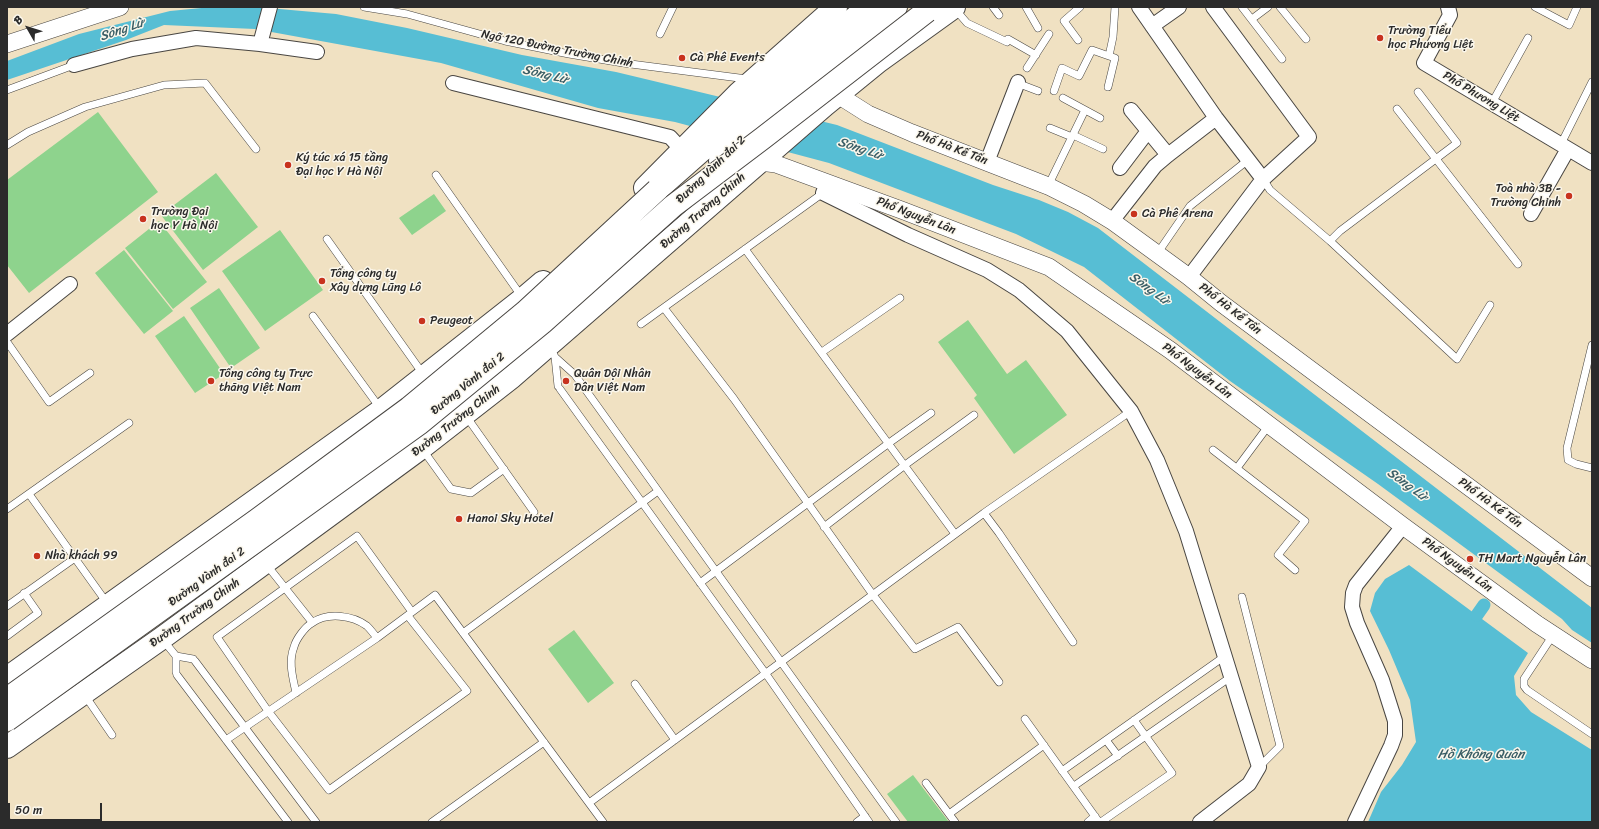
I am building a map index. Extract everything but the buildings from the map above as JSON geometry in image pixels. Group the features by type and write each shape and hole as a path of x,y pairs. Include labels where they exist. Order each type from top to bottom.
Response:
{"main road":[{"path":"7,678 382,410 523,299 612,220 746,87 830,13 843,7"},
{"path":"657,190 720,122 807,47 848,7"},
{"name":"Đường Vành đai 2","path":"7,699 257,520 409,408 525,312 657,190 818,47 868,7"},
{"name":"Đường Vành đai 2","path":"7,720 420,423 542,324 673,206 755,127 828,61 896,7"},
{"name":"Đường Trường Chinh","path":"878,61 921,7"},
{"path":"673,206 933,7"},
{"name":"Đường Trường Chinh","path":"7,747 83,692 162,638 465,414 552,352 760,162 831,100 878,61 954,7"},
{"path":"523,299 552,352"},
{"path":"127,592 162,638"}],"street":[{"path":"7,44 85,15 120,7"},
{"path":"1139,7 1216,118 1263,179"},
{"path":"1152,26 1179,7"},
{"path":"1189,277 1263,179 1309,137 1213,7"},
{"name":"Phố Phương Liệt","path":"1448,7 1450,15 1424,63 1592,163"},
{"path":"260,44 270,8"},
{"path":"74,65 132,49 196,38 260,44 317,52"},
{"path":"987,162 1018,82"},
{"path":"453,83 670,137 683,151"},
{"name":"Phố Hà Kế Tấn","path":"831,100 1048,186 1084,204 1112,221 1592,578"},
{"path":"1131,110 1168,154"},
{"path":"1112,221 1155,166 1168,154 1216,118"},
{"path":"1120,168 1148,131"},
{"path":"1531,214 1565,146"},
{"name":"Phố Nguyễn Lân","path":"760,162 776,164 825,188 904,211 1048,267 1170,350 1403,526 1553,635 1592,660"},
{"path":"825,188 908,235 987,270 1019,290 1067,331 1131,411 1157,460 1186,531 1259,767 1249,784 1200,822"},
{"path":"7,334 70,284"},
{"path":"1355,822 1391,746 1395,735 1396,721 1382,680 1357,623 1352,607 1353,593 1356,585 1403,526"}],"lane":[{"name":"Ngõ 120 Đường Trường Chinh","path":"364,7 407,14 505,41 746,87"},
{"path":"660,34 674,7"},
{"path":"954,7 967,23 1007,42 1008,40 1036,55"},
{"path":"993,7 999,15"},
{"path":"1026,7 1038,28"},
{"path":"1078,40 1064,21 1080,7"},
{"path":"1109,56 1113,37 1115,7"},
{"path":"1242,7 1282,59"},
{"path":"1252,19 1268,7"},
{"path":"1280,7 1306,39"},
{"path":"1535,7 1569,25 1577,7"},
{"path":"1027,68 1049,34"},
{"path":"1492,103 1528,38"},
{"path":"1054,91 1062,68 1080,76 1092,50 1115,58 1108,87"},
{"path":"7,90 74,65"},
{"path":"1018,82 1038,91"},
{"path":"1565,146 1592,82"},
{"path":"7,145 28,132 85,107 164,86 205,83 256,149"},
{"path":"1330,241 1340,231 1457,143 1418,92"},
{"path":"1063,98 1100,118"},
{"path":"1397,109 1518,264"},
{"path":"1048,186 1085,110"},
{"path":"1050,128 1104,149"},
{"path":"1156,254 1190,206 1248,160"},
{"path":"436,175 523,299"},
{"path":"1263,179 1270,190 1330,241 1456,359 1490,305"},
{"path":"641,324 745,249 825,188"},
{"path":"327,239 425,377"},
{"path":"745,249 956,534"},
{"path":"822,352 900,298"},
{"path":"664,308 734,399 872,595 915,649 958,627 999,682"},
{"path":"313,316 382,410"},
{"path":"7,342 49,402 90,373"},
{"path":"1592,345 1591,355 1567,448 1568,460 1576,464 1592,468"},
{"path":"552,352 574,374 896,822"},
{"path":"552,352 559,388 766,674 867,819 857,822"},
{"path":"589,803 984,513 1131,411"},
{"path":"700,583 931,413"},
{"path":"465,414 534,512"},
{"path":"824,527 904,465 974,415"},
{"path":"7,509 129,423"},
{"path":"1237,468 1270,425"},
{"path":"421,448 451,490 471,493 504,470"},
{"path":"1213,450 1305,521 1278,555 1295,570"},
{"path":"463,633 658,491"},
{"path":"29,494 108,605"},
{"path":"984,513 1073,642"},
{"path":"357,536 410,614 467,691 329,790 268,711 217,636 357,536"},
{"path":"7,606 75,558"},
{"path":"265,562 312,622"},
{"path":"7,636 38,613 24,593"},
{"path":"226,740 377,638 435,595 603,822"},
{"path":"1242,597 1280,746 1259,767"},
{"path":"296,693 291,660 294,647 301,635 312,622 334,616 354,619 366,626 377,638"},
{"path":"1553,635 1524,680 1524,686 1527,690 1592,734"},
{"path":"162,638 176,656 176,673 288,822"},
{"path":"176,656 194,660 316,822"},
{"path":"1062,771 1225,656"},
{"path":"1074,786 1232,676"},
{"path":"635,684 675,740"},
{"path":"83,692 112,735"},
{"path":"1025,719 1098,820"},
{"path":"1088,822 1098,820 1172,773 1134,720"},
{"path":"1106,740 1118,756"},
{"path":"432,822 544,742"},
{"path":"949,814 1044,745"},
{"path":"926,783 955,822"}],"green space":[{"path":"98,112 158,192 29,293 7,265 7,180"},
{"path":"216,173 258,227 203,270 161,215"},
{"path":"434,194 446,211 412,235 399,218"},
{"path":"159,221 207,282 173,309 125,248"},
{"path":"280,230 323,290 265,331 222,271"},
{"path":"124,250 173,311 144,334 95,273"},
{"path":"219,288 260,348 231,368 190,308"},
{"path":"184,316 224,374 195,393 155,336"},
{"path":"968,320 1007,374 1026,360 1067,415 1014,454 974,398 977,395 938,342"},
{"path":"574,630 614,683 588,703 548,649"},
{"path":"913,775 949,822 908,822 887,794"}],"water":[{"name":"Sông Lừ","path":"212,7 257,7 336,14 407,28 522,55 616,72 837,125 1068,212 1098,228 1592,608 1592,643 1572,630 1562,619 1378,484 1230,381 1084,267 1016,234 829,163 675,122 598,108 441,63 255,29 164,25 126,40 7,80 7,61 79,34 170,11"},
{"name":"Hồ Không Quân","path":"1409,565 1528,653 1514,676 1516,695 1531,712 1592,750 1592,822 1368,822 1381,792 1402,765 1416,742 1410,700 1389,650 1370,611 1375,593 1385,579"}],"waterway":[{"path":"1477,615 1484,605"}],"place":[{"name":"Trường Tiểu học Phương Liệt","path":"1380,38"},
{"name":"Cà Phê Events","path":"682,58"},
{"name":"Ký túc xá 15 tầng Đại học Y Hà Nội","path":"288,165"},
{"name":"Toà nhà 3B - Trường Chinh","path":"1569,196"},
{"name":"Cà Phê Arena","path":"1134,214"},
{"name":"Trường Đại học Y Hà Nội","path":"143,219"},
{"name":"Tổng công ty Xây dựng Lũng Lô","path":"322,281"},
{"name":"Peugeot","path":"422,321"},
{"name":"Tổng công ty Trực thăng Việt Nam","path":"211,381"},
{"name":"Quân Dội Nhân Dân Việt Nam","path":"566,381"},
{"name":"Hanoi Sky Hotel","path":"459,519"},
{"name":"Nhà khách 99","path":"37,556"},
{"name":"TH Mart Nguyễn Lân","path":"1470,559"}]}
